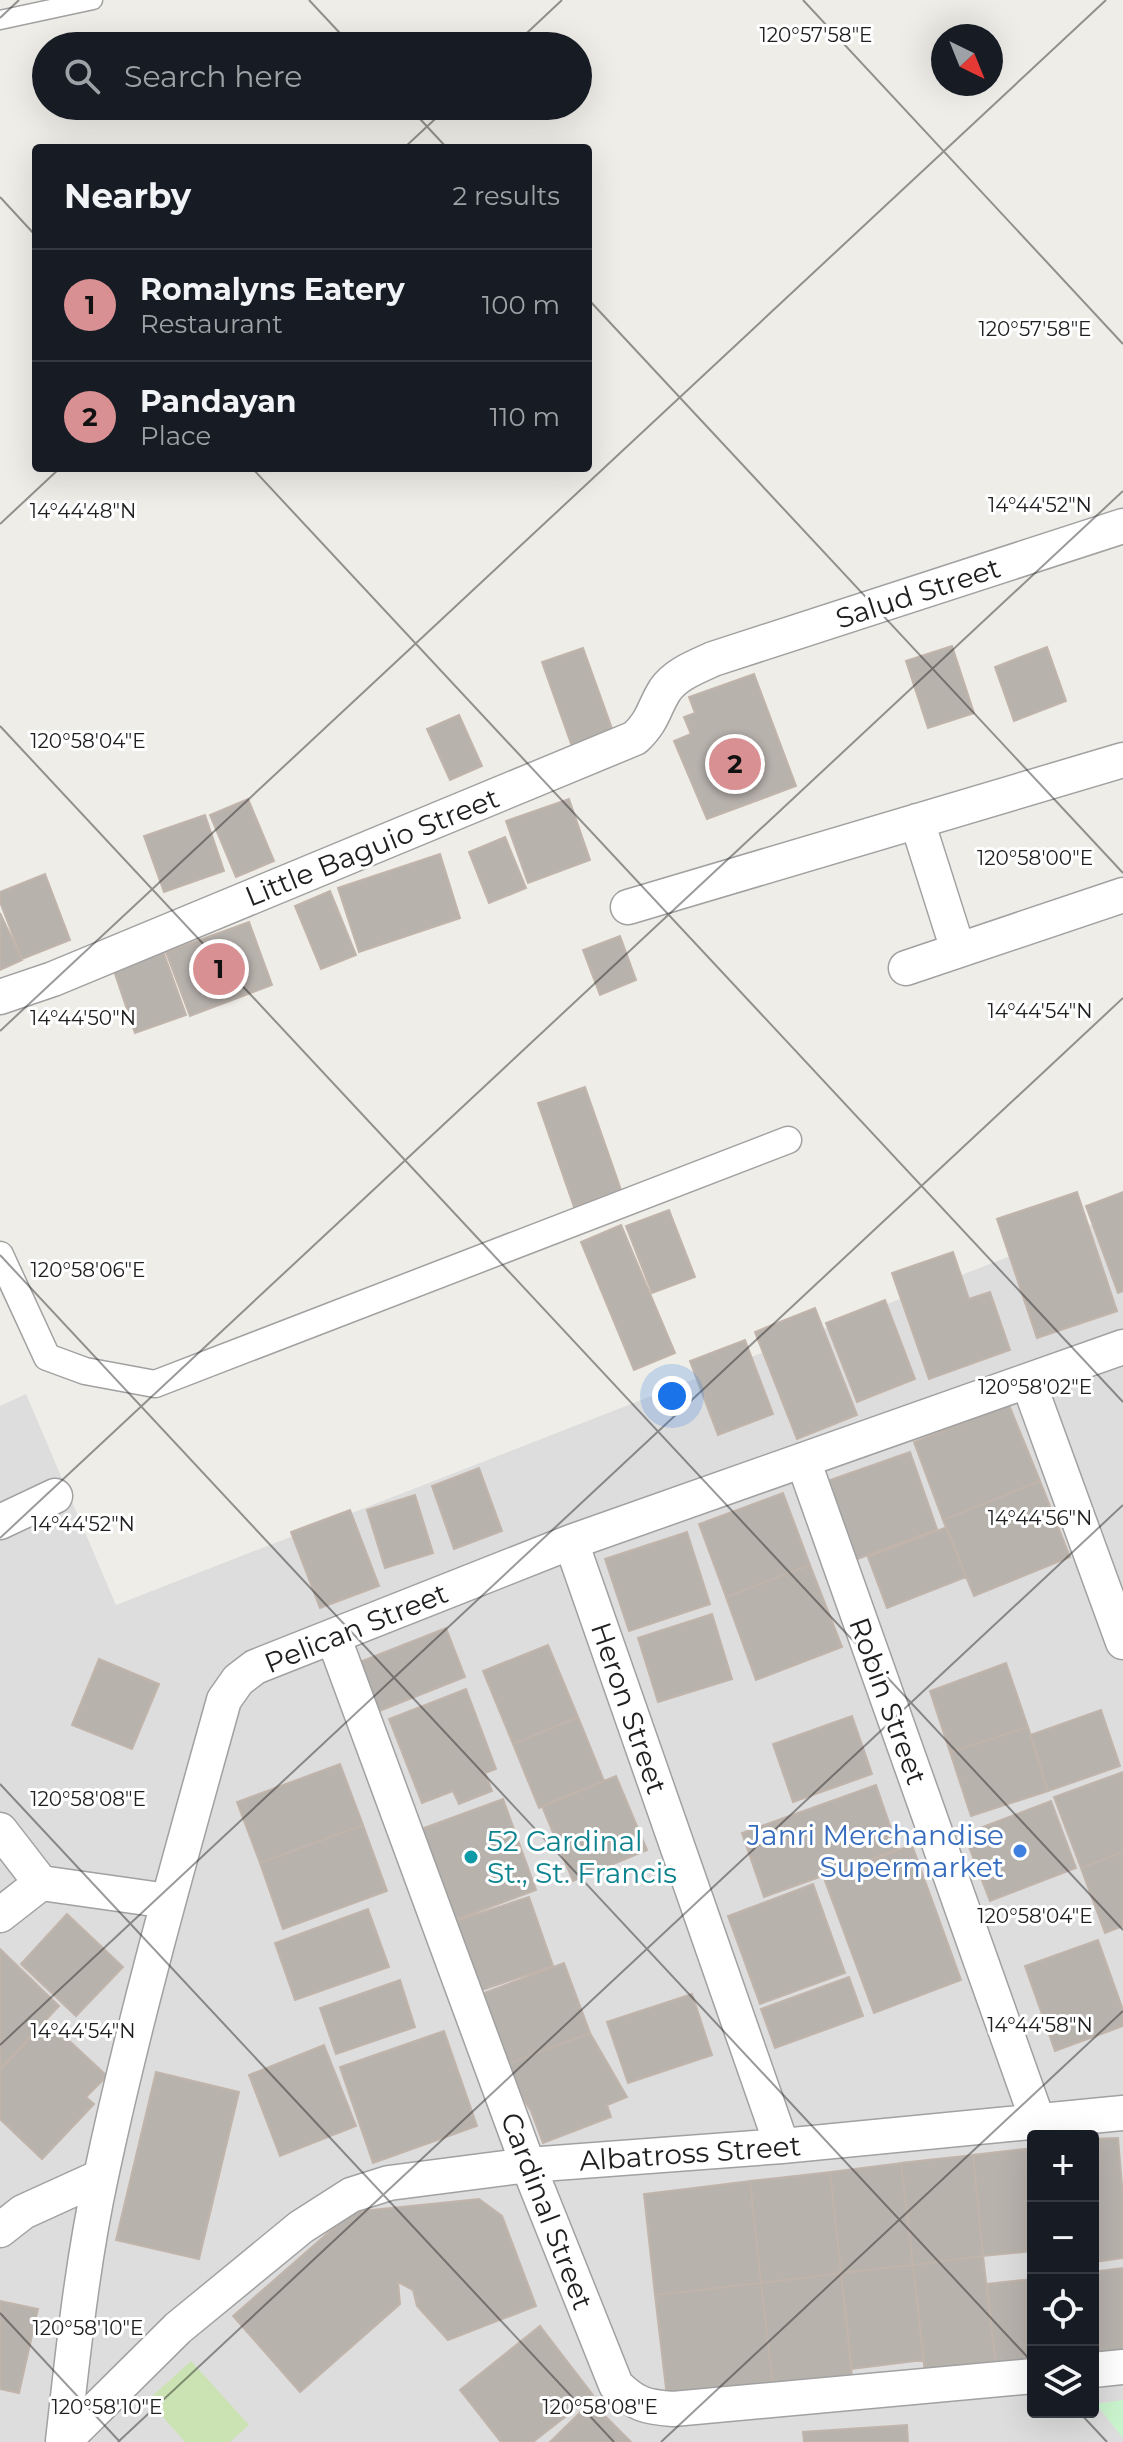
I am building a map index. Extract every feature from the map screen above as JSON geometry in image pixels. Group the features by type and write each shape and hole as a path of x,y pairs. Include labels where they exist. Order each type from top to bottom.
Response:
{"street":[{"name":"Salud Street","path":"713,659 1123,526"},
{"name":"Little Baguio Street","path":"0,997 53,979 635,738 648,726 665,690 678,676 713,659"},
{"path":"628,907 1123,760"},
{"path":"917,821 958,950"},
{"path":"906,968 1123,895"},
{"path":"0,1255 47,1357 85,1371 155,1384 788,1140"},
{"name":"Pelican Street","path":"63,2442 79,2302 100,2177 168,1901 224,1700 238,1680 255,1667 571,1542 1123,1347"},
{"path":"1028,1381 1121,1629"},
{"name":"Robin Street","path":"803,1460 1038,2122"},
{"path":"0,1522 55,1496"},
{"name":"Heron Street","path":"571,1542 782,2146"},
{"name":"Cardinal Street","path":"333,1636 528,2165 616,2385 632,2401 653,2408 673,2409 1027,2377"},
{"path":"0,1830 41,1883 168,1901"},
{"path":"0,1915 41,1883"},
{"name":"Albatross Street","path":"63,2442 178,2328 301,2227 351,2195 389,2183 528,2165 782,2146 1123,2113"},
{"path":"0,2230 23,2212 100,2177"},
{"path":"1099,2369 1123,2367"}],"lane":[{"path":"0,20 93,0"}],"shaded area":[{"path":"1123,1212 1123,2442 0,2442 0,1406 26,1394 116,1605"}],"green space":[{"path":"191,2361 249,2425 230,2442 185,2442 148,2400"},
{"path":"1123,2400 1123,2438 1099,2408 1099,2404"}],"building":[{"path":"952,646 974,713 928,728 906,661"},
{"path":"1047,647 1066,701 1014,721 995,667"},
{"path":"583,648 615,737 574,752 542,662"},
{"path":"754,674 796,786 707,819 674,741 691,734 684,717 695,713 689,697"},
{"path":"459,715 482,766 450,780 427,729"},
{"path":"248,799 274,861 236,877 210,815"},
{"path":"569,799 590,860 528,883 506,821"},
{"path":"205,815 224,871 164,892 144,836"},
{"path":"505,837 526,888 489,903 469,852"},
{"path":"440,854 460,918 359,952 338,888"},
{"path":"45,874 70,940 22,959 0,902 0,892"},
{"path":"330,891 356,955 321,969 295,906"},
{"path":"0,913 22,960 0,970"},
{"path":"249,922 272,985 190,1016 166,952"},
{"path":"620,936 636,980 600,995 583,950"},
{"path":"163,951 186,1015 135,1033 113,968"},
{"path":"585,1087 621,1190 574,1207 538,1103"},
{"path":"1077,1192 1117,1311 1037,1338 997,1219"},
{"path":"1123,1192 1123,1291 1118,1293 1086,1206"},
{"path":"669,1210 695,1277 652,1293 626,1226"},
{"path":"621,1225 675,1353 634,1370 581,1242"},
{"path":"953,1252 969,1299 990,1292 1010,1350 929,1379 892,1273"},
{"path":"885,1300 915,1379 857,1402 826,1323"},
{"path":"815,1308 857,1415 797,1439 755,1332"},
{"path":"745,1340 773,1414 718,1435 690,1361"},
{"path":"1009,1405 1040,1481 943,1520 914,1442"},
{"path":"910,1452 937,1529 855,1560 827,1481"},
{"path":"479,1468 502,1531 454,1549 432,1486"},
{"path":"1040,1481 1070,1557 974,1596 943,1520"},
{"path":"783,1493 810,1565 726,1597 699,1524"},
{"path":"415,1495 433,1553 385,1568 367,1510"},
{"path":"350,1510 379,1586 320,1608 291,1532"},
{"path":"947,1527 966,1577 887,1608 868,1557"},
{"path":"687,1532 710,1604 629,1631 605,1559"},
{"path":"810,1565 842,1647 756,1680 726,1597"},
{"path":"712,1614 732,1679 658,1702 638,1638"},
{"path":"446,1628 465,1677 377,1712 357,1663"},
{"path":"548,1645 578,1717 513,1744 483,1671"},
{"path":"99,1659 159,1684 132,1749 72,1725"},
{"path":"1006,1663 1028,1727 950,1752 930,1691"},
{"path":"466,1689 496,1769 485,1773 492,1791 459,1804 453,1791 422,1803 389,1719"},
{"path":"1101,1710 1120,1766 1048,1791 1030,1735"},
{"path":"852,1716 872,1774 793,1802 773,1744"},
{"path":"578,1717 604,1781 539,1808 513,1744"},
{"path":"1028,1727 1048,1791 971,1816 950,1752"},
{"path":"340,1764 363,1825 260,1863 237,1802"},
{"path":"1123,1772 1123,1852 1081,1868 1054,1797"},
{"path":"616,1776 647,1850 573,1881 542,1806"},
{"path":"876,1785 898,1849 764,1897 742,1833"},
{"name":"52 Cardinal St., St. Francis","path":"503,1799 536,1890 444,1924 410,1833"},
{"name":"Janri Merchandise Supermarket","path":"1051,1801 1076,1868 990,1901 964,1834"},
{"path":"363,1825 387,1891 283,1929 260,1863"},
{"path":"912,1845 961,1980 874,2013 824,1878"},
{"path":"1123,1852 1123,1926 1105,1933 1081,1868"},
{"path":"813,1884 845,1973 760,2004 728,1916"},
{"path":"529,1897 553,1966 476,1992 453,1922"},
{"path":"368,1909 389,1967 295,2000 275,1943"},
{"path":"67,1914 123,1967 76,2016 21,1964"},
{"path":"1098,1940 1123,2010 1123,2026 1055,2051 1025,1966"},
{"path":"0,1949 59,2006 1,2068 0,2067"},
{"path":"564,1963 590,2033 502,2066 476,1996"},
{"path":"849,1977 863,2016 775,2048 761,2009"},
{"path":"400,1980 415,2027 336,2054 320,2008"},
{"path":"692,1994 712,2055 628,2083 607,2022"},
{"path":"47,2020 107,2076 86,2097 94,2104 42,2159 0,2119 0,2070"},
{"path":"444,2031 477,2126 373,2163 340,2067"},
{"path":"590,2033 627,2097 607,2105 611,2117 543,2143 531,2111 502,2066"},
{"path":"324,2045 356,2126 280,2156 249,2075"},
{"path":"156,2072 239,2092 199,2259 116,2240"},
{"path":"1118,2138 1123,2198 1123,2258 1099,2261 1099,2202 1099,2139"},
{"path":"1027,2149 1027,2252 983,2256 973,2155"},
{"path":"973,2155 983,2256 913,2265 901,2163"},
{"path":"901,2163 913,2265 841,2273 830,2172"},
{"path":"830,2172 841,2273 761,2283 750,2181"},
{"path":"750,2181 761,2283 655,2295 644,2194"},
{"path":"479,2199 502,2216 536,2306 448,2340 417,2306 413,2290 398,2282 400,2304 300,2392 233,2316 352,2212"},
{"path":"983,2256 996,2367 925,2374 913,2265"},
{"path":"913,2265 924,2360 852,2369 841,2273"},
{"path":"1123,2268 1123,2352 1099,2354 1099,2271"},
{"path":"841,2273 852,2376 773,2385 761,2283"},
{"path":"1027,2280 1027,2363 996,2367 987,2284"},
{"path":"761,2283 773,2385 667,2397 655,2295"},
{"path":"0,2301 38,2309 19,2393 0,2389"},
{"path":"540,2326 593,2395 533,2442 501,2442 460,2390"},
{"path":"591,2402 631,2442 550,2442"},
{"path":"907,2425 908,2442 804,2442 803,2432"}],"place":[{"name":"Pandayan","path":"735,764"},
{"name":"Romalyns Eatery","path":"219,969"},
{"name":"Janri Merchandise Supermarket","path":"1020,1851"},
{"name":"52 Cardinal St., St. Francis","path":"471,1857"}]}
